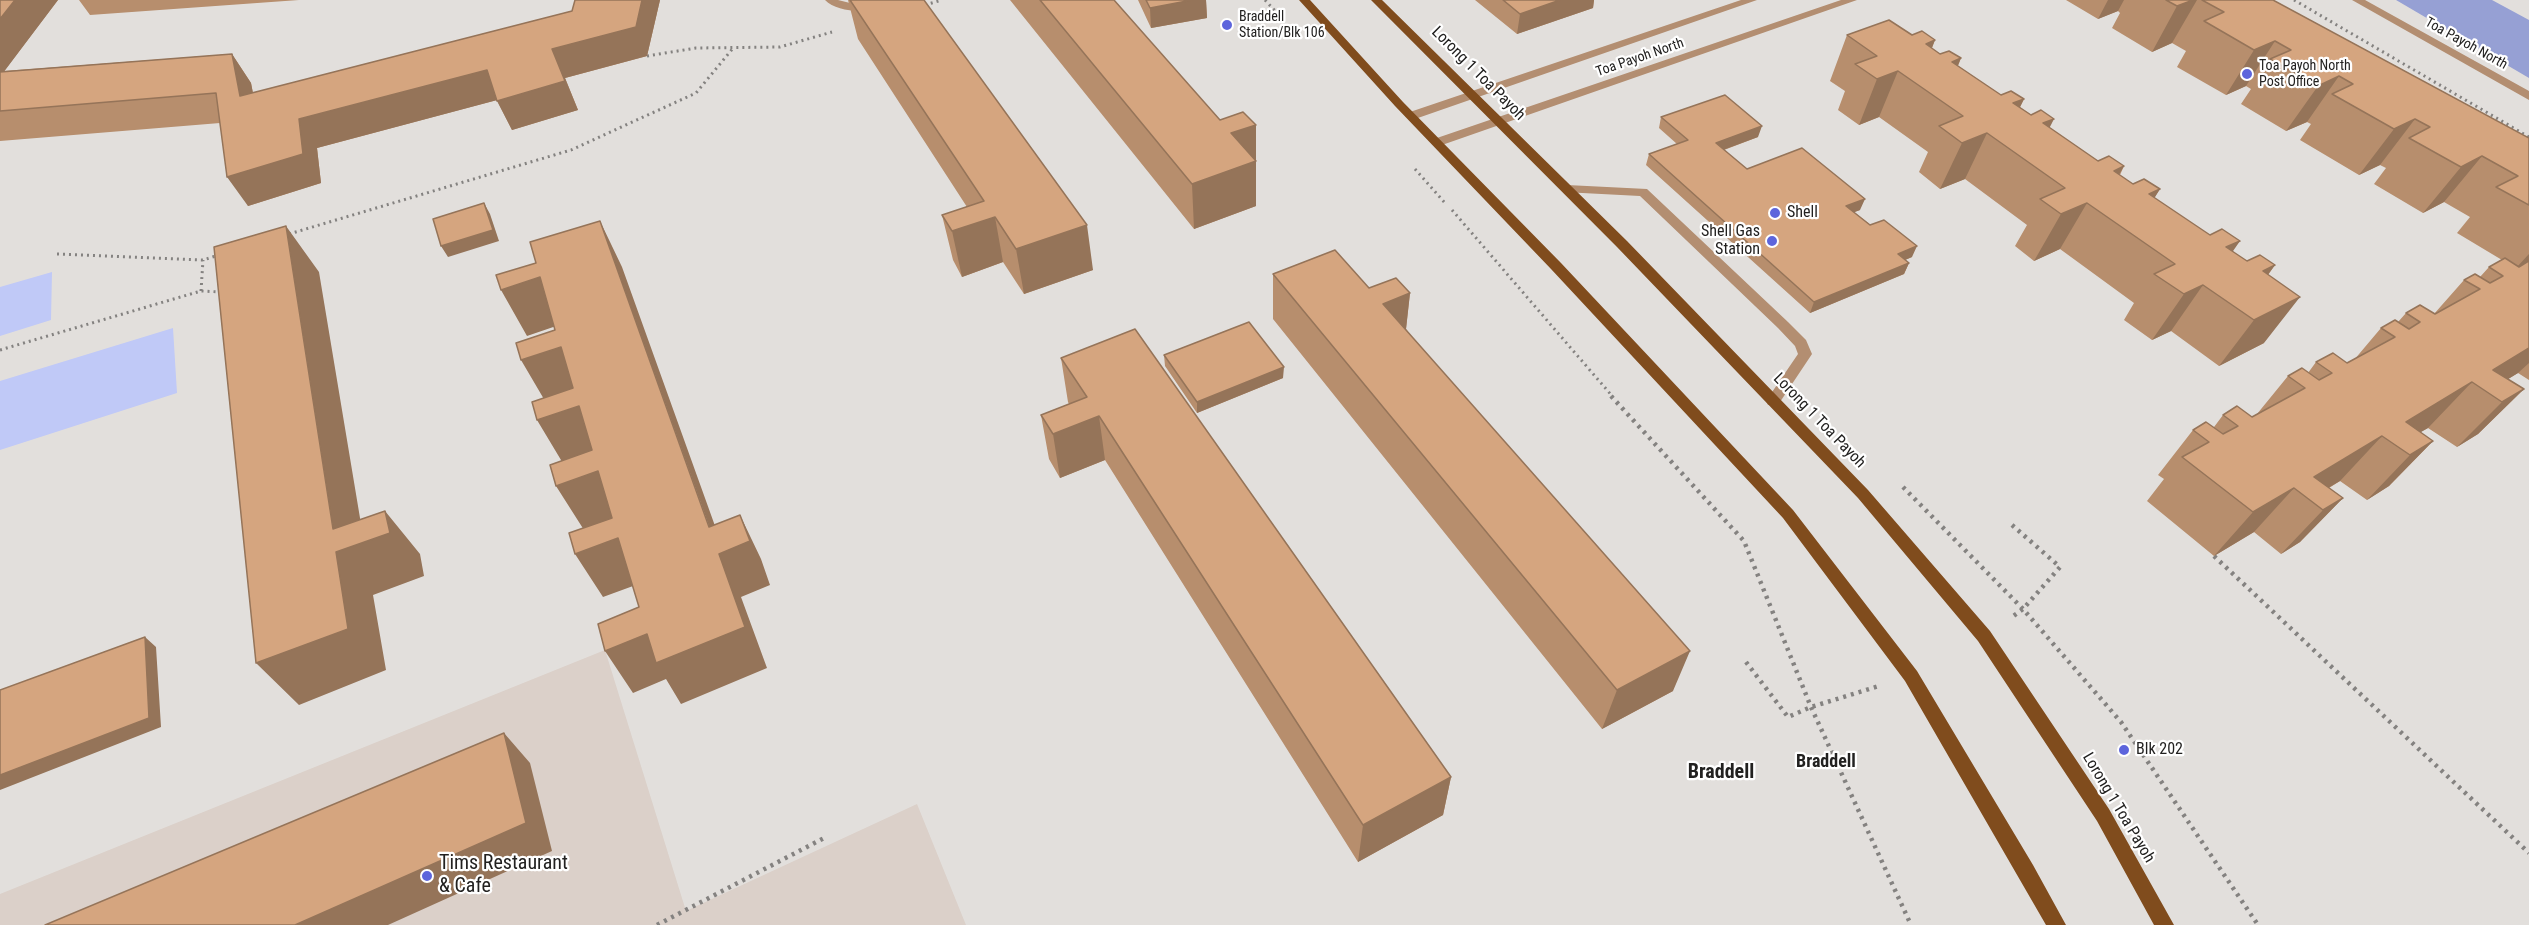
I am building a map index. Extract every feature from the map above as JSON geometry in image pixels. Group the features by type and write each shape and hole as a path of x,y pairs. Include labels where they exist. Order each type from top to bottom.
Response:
{"main road":[{"path":"1305,0 1411,116 1788,514 1911,676 2026,871 2055,925"},
{"name":"Lorong 1 Toa Payoh","path":"1376,0 1567,189 1863,494 1984,636 2103,815 2164,925"}],"street":[{"path":"830,0 838,5 852,8 871,7 895,0"},
{"name":"Toa Payoh North","path":"1411,116 1752,0"},
{"name":"Toa Payoh North","path":"1438,142 1852,0"},
{"name":"Toa Payoh North","path":"2357,0 2529,96"},
{"path":"1567,189 1643,192 1784,325 1801,344 1805,354 1773,401"}],"path":[{"path":"920,6 942,0"},
{"path":"2294,0 2529,137"},
{"path":"647,56 696,48 780,47 834,32"},
{"path":"281,237 571,150 696,93 734,47"},
{"path":"1452,210 1606,390 1744,541 1812,707 1911,925"},
{"path":"57,254 203,260 225,254"},
{"path":"201,291 203,260"},
{"path":"0,350 201,291 230,292"},
{"path":"2012,525 2060,567 2023,609 2121,722 2258,925"},
{"path":"2214,556 2529,853"},
{"path":"1746,662 1788,717 1812,707 1911,676"},
{"path":"657,925 826,837"}],"shaded area":[{"path":"2396,0 2492,0 2529,20 2529,78"},
{"path":"52,272 51,320 0,336 0,287"},
{"path":"173,328 177,393 0,450 0,381"},
{"path":"605,650 686,911 917,804 966,925 0,925 0,894"}],"building":[{"path":"0,0 15,0 0,19"},
{"path":"575,0 642,0 636,27 552,49 565,81 497,101 487,70 299,119 303,154 227,177 216,93 0,111 0,72 232,54 240,96 572,11"},
{"path":"850,0 924,0 1087,225 1016,249 995,217 952,231 942,215 984,201"},
{"path":"1040,0 1114,0 1220,120 1243,112 1256,125 1231,133 1256,161 1192,184"},
{"path":"1146,0 1192,0 1150,8"},
{"path":"1503,0 1560,0 1520,14"},
{"path":"2166,0 2193,0 2177,6"},
{"path":"2202,0 2273,0 2529,138 2529,205 2496,187 2518,176 2482,156 2461,167 2409,138 2430,127 2415,119 2394,129 2332,94 2353,84 2339,76 2318,86 2270,59 2291,50 2275,41 2254,50 2204,21 2224,12"},
{"path":"1889,20 1912,35 1922,31 1935,40 1926,44 1940,54 1949,51 1961,58 1952,62 2001,95 2011,91 2024,99 2013,103 2031,115 2041,110 2054,119 2043,123 2098,161 2109,156 2124,166 2114,171 2133,184 2144,179 2160,189 2149,194 2210,235 2222,229 2240,241 2226,247 2247,261 2260,255 2275,265 2263,271 2300,297 2254,320 2203,285 2184,294 2154,274 2175,264 2087,203 2061,214 2040,199 2065,188 1987,133 1962,143 1939,126 1963,116 1898,71 1877,79 1855,64 1877,56 1847,35"},
{"name":"Shell","path":"1725,95 1762,126 1716,143 1747,169 1802,148 1865,199 1846,206 1870,225 1884,220 1917,246 1898,254 1909,263 1814,302 1649,154 1688,140 1661,117"},
{"path":"484,203 493,230 441,246 433,219"},
{"path":"600,221 709,527 740,515 750,541 719,554 745,627 656,663 647,634 605,651 598,624 639,607 618,538 575,554 569,533 612,518 598,471 556,486 550,465 592,450 579,406 537,420 532,402 573,388 561,347 521,360 516,343 555,330 540,277 501,290 496,275 536,263 530,242"},
{"path":"286,226 333,529 385,511 390,533 336,552 348,629 256,663 214,247"},
{"path":"1335,250 1369,288 1396,278 1410,293 1383,304 1690,651 1617,690 1273,274"},
{"path":"2505,258 2519,267 2529,261 2529,348 2493,370 2524,389 2502,402 2472,382 2406,422 2433,441 2410,455 2382,436 2314,477 2343,498 2323,510 2294,488 2253,512 2182,457 2209,442 2193,430 2206,422 2223,434 2238,426 2223,415 2237,406 2252,417 2305,388 2288,376 2302,368 2319,380 2332,373 2316,362 2333,353 2347,363 2395,337 2381,328 2395,320 2409,329 2420,322 2406,313 2420,305 2435,314 2480,289 2464,280 2475,274 2490,283 2503,276 2489,267"},
{"path":"1249,322 1284,367 1197,402 1164,355"},
{"path":"1135,329 1451,777 1363,825 1099,416 1053,434 1041,415 1087,397 1061,358"},
{"path":"145,637 149,718 0,775 0,690"},
{"path":"504,733 526,823 295,925 45,925"}],"place":[{"name":"Braddell Station/Blk 106","path":"1227,25"},
{"name":"Toa Payoh North Post Office","path":"2247,74"},
{"name":"Shell","path":"1775,213"},
{"name":"Shell Gas Station","path":"1772,241"},
{"name":"Blk 202","path":"2124,750"},
{"name":"Tims Restaurant & Cafe","path":"427,876"}],"district":[{"name":"Braddell","path":"1826,762"},
{"name":"Braddell","path":"1721,773"}]}
